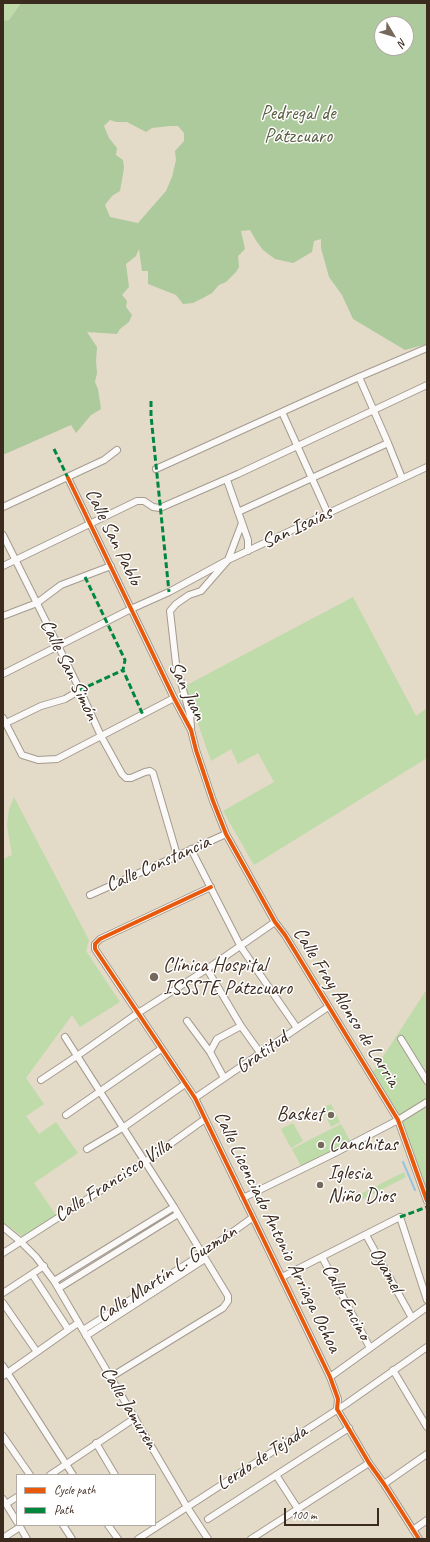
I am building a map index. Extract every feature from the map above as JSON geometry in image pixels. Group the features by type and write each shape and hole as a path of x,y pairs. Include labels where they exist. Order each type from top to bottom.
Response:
{"street":[{"path":"156,469 359,377 427,348"},
{"path":"359,377 402,478"},
{"path":"3,566 137,501 144,501 153,507 160,508 226,480 427,385"},
{"path":"282,412 328,514"},
{"path":"238,512 388,443"},
{"path":"3,507 104,460 117,450"},
{"name":"San Isaías","path":"3,674 131,609 169,592 228,560 427,467"},
{"name":"Calle San Pablo","path":"68,478 131,609"},
{"path":"226,480 248,540 248,551"},
{"path":"191,730 190,716 176,664 170,611 176,604 189,595 201,591 228,560 242,522"},
{"name":"Calle San Simón","path":"3,535 80,690 101,736 122,774 126,778 131,778 150,771 152,773 178,855"},
{"path":"3,616 37,603 61,585 111,566"},
{"name":"San Juan","path":"131,609 191,730 212,801 226,834"},
{"path":"80,690 65,699 4,720 22,755 38,760 57,759 174,698"},
{"name":"Calle Constancia","path":"90,895 226,834"},
{"name":"Calle Fray Alonso de Larria","path":"226,834 275,922 398,1120 427,1201"},
{"path":"191,849 240,947 297,1028"},
{"name":"Calle Licenciado Antonio Arriaga Ochoa","path":"211,887 100,939 95,944 96,949 138,1012 161,1050 195,1098 330,1377 338,1399 337,1409 369,1463 384,1484 418,1539"},
{"path":"41,1080 138,1012 207,969 275,922"},
{"path":"207,969 241,1026 261,1054"},
{"name":"Gratitud","path":"195,1098 328,1007"},
{"path":"187,1020 210,1052 224,1078"},
{"path":"210,1052 217,1039 241,1026"},
{"path":"65,1037 124,1127 228,1296 228,1301 223,1308 110,1377"},
{"path":"401,1039 427,1081"},
{"path":"66,1115 161,1050"},
{"path":"87,1149 124,1127 185,1084"},
{"path":"243,1198 312,1165 398,1120 427,1102"},
{"name":"Calle Francisco Villa","path":"3,1253 145,1162 205,1119"},
{"path":"54,1281 174,1207"},
{"path":"59,1288 178,1214"},
{"name":"Oyamel","path":"412,1318 366,1235 400,1217 427,1300"},
{"name":"Calle Martín L. Guzmán","path":"82,1330 144,1294 204,1256 252,1218"},
{"name":"Calle Jamuren","path":"3,1227 21,1242 44,1266 59,1288 82,1330 187,1507 208,1539"},
{"path":"282,1277 366,1235"},
{"path":"112,1246 116,1252"},
{"name":"Calle Encino","path":"322,1257 370,1348"},
{"path":"3,1293 44,1266"},
{"path":"32,1274 68,1329"},
{"name":"Calle Martín L. Guzmán","path":"86,1336 144,1294"},
{"path":"3,1303 37,1352"},
{"path":"330,1377 427,1307"},
{"path":"5,1375 78,1323"},
{"name":"Lerdo de Tejada","path":"156,1524 187,1507 337,1409 427,1347"},
{"path":"3,1366 5,1375 72,1474"},
{"path":"392,1370 427,1427"},
{"path":"51,1474 135,1418"},
{"path":"208,1519 349,1428"},
{"path":"3,1436 29,1474"},
{"path":"96,1443 114,1474"},
{"path":"384,1484 427,1454"},
{"path":"251,1539 369,1463"},
{"path":"276,1475 298,1509"},
{"path":"16,1497 5,1502 16,1520"},
{"path":"413,1530 427,1520"},
{"path":"3,1538 18,1526"},
{"path":"20,1526 27,1539"},
{"path":"64,1526 72,1539"},
{"path":"109,1526 118,1539"},
{"name":"Lerdo de Tejada","path":"138,1539 151,1527"}],"green space":[{"path":"3,3 21,3 9,20 3,21"},
{"name":"Pedregal de Pátzcuaro","path":"21,3 427,3 427,344 405,350 353,319 342,295 329,277 321,248 321,239 314,241 312,252 293,263 275,259 263,250 250,230 241,231 245,249 238,256 239,267 236,272 226,282 219,285 212,293 193,303 183,304 176,295 148,284 148,271 142,271 139,249 136,256 126,264 129,287 122,295 127,301 126,307 132,315 129,322 120,329 117,334 87,332 97,347 97,373 95,382 98,389 101,409 91,415 76,433 71,425 5,454 3,453 3,21 9,20","holes":["110,120 116,122 127,122 146,132 152,128 178,126 184,133 184,141 175,151 176,160 172,177 166,191 138,223 110,217 105,205 112,196 120,191 124,168 123,160 116,155 117,148 109,138 104,126"]},
{"path":"353,597 416,716 427,708 427,758 254,865 223,811 274,782 258,753 238,764 231,749 211,761 185,686"},
{"path":"14,797 89,940 86,951 120,1002 80,1027 72,1015 26,1078 44,1104 26,1116 39,1134 56,1122 78,1153 34,1183 56,1215 23,1237 3,1222 3,859 12,855 7,826 9,809"},
{"path":"427,989 427,1194 403,1123 373,1072"},
{"name":"Basket","path":"331,1104 340,1122 331,1127 322,1108"},
{"path":"293,1123 303,1141 291,1148 281,1129"},
{"name":"Canchitas","path":"341,1124 350,1141 301,1166 292,1149"},
{"path":"404,1172 406,1177 357,1202 355,1197"}],"waterway":[{"path":"403,1162 415,1190"}],"marked path":[{"path":"151,401 151,416 169,592"},
{"path":"54,449 68,478"},
{"path":"85,577 125,660 123,670 143,715"},
{"path":"80,690 123,670"},
{"path":"400,1217 427,1207"}],"cycle path":[{"path":"68,478 174,698 191,730 213,801 226,834 275,922 285,935 398,1120 427,1201"},
{"path":"211,887 100,939 95,944 95,949 195,1098 330,1377 338,1399 337,1409 369,1463 419,1539"}],"place":[{"name":"Clínica Hospital ISSSTE Pátzcuaro","path":"154,977"},
{"name":"Basket","path":"331,1115"},
{"name":"Canchitas","path":"321,1145"},
{"name":"Iglesia Niño Dios","path":"320,1185"}]}
